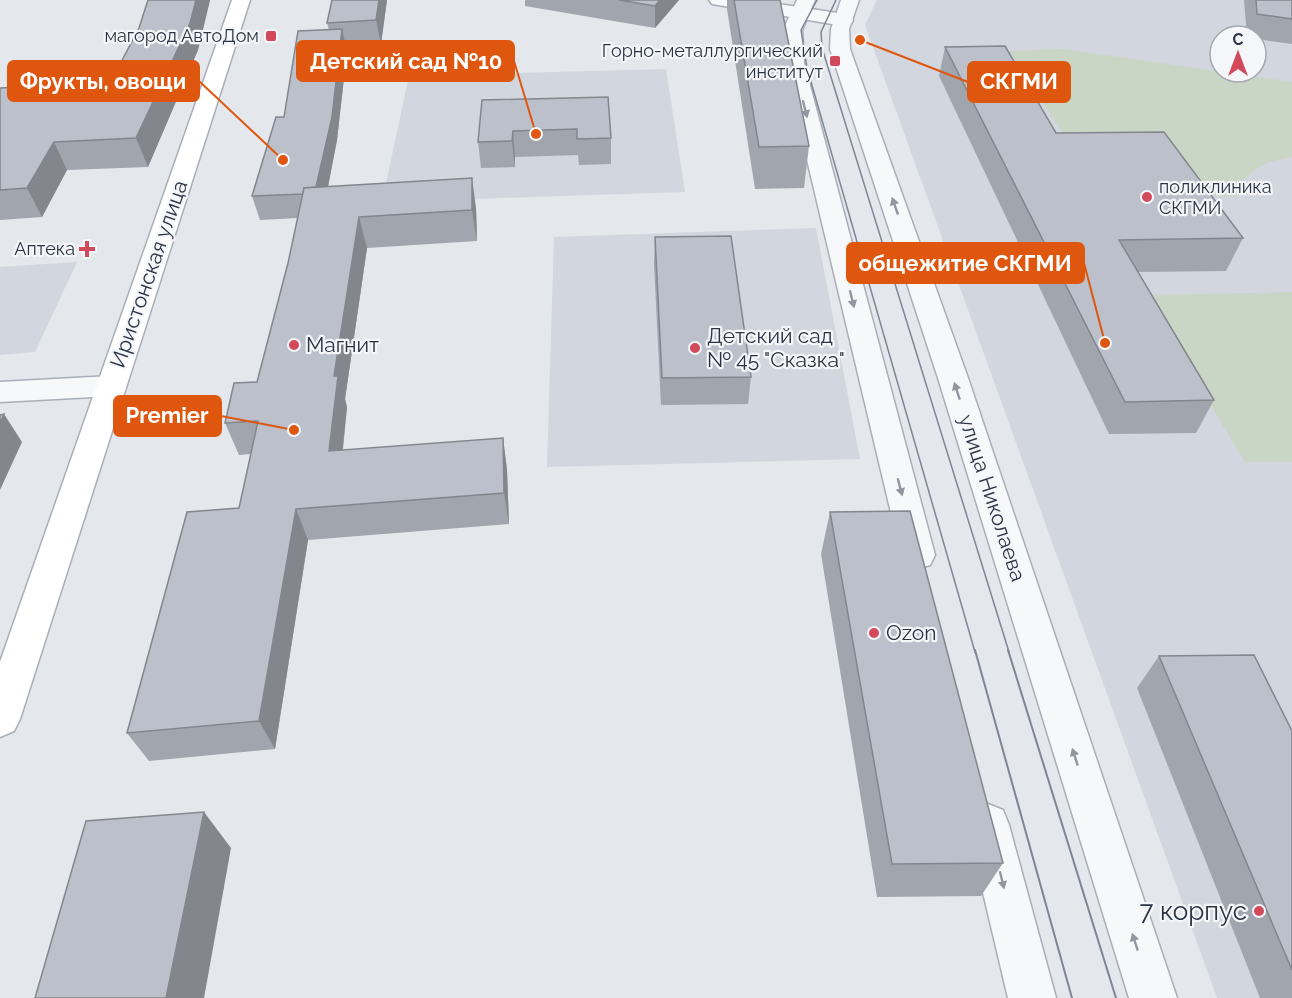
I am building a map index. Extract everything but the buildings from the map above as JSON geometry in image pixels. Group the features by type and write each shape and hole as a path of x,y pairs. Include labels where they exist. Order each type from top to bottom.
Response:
{"main road":[{"name":"Иристонская улица","path":"0,719 241,0"}],"street":[{"path":"718,0 847,10"},
{"path":"802,6 789,39 794,63 926,586"},
{"name":"улица Николаева","path":"847,10 840,29 840,49 953,378 1153,998"},
{"path":"0,392 111,386"},
{"path":"979,792 1032,998"}],"shaded area":[{"path":"877,0 1292,0 1292,998 1217,998 865,25"},
{"path":"666,69 685,192 382,202 409,76"},
{"name":"Детский сад № 45 \"Сказка\"","path":"816,228 860,459 547,467 554,237"},
{"path":"77,262 35,352 0,355 0,267"}],"green space":[{"path":"1063,49 1208,70 1208,84 1268,84 1268,79 1292,82 1292,157 1273,161 1257,168 1244,180 1236,197 1194,195 1071,146 1009,51"},
{"path":"1292,292 1292,462 1245,462 1144,295"}],"tram line":[{"path":"817,0 801,30 807,68 975,652"},
{"path":"836,0 821,32 822,48 1009,652"},
{"path":"975,650 1072,998"},
{"path":"1008,650 1116,998"}],"place":[{"name":"магород АвтоДом","path":"271,36"},
{"name":"СКГМИ","path":"860,40"},
{"name":"Горно-металлургический институт","path":"835,61"},
{"name":"Детский сад №10","path":"536,134"},
{"name":"Фрукты, овощи","path":"283,160"},
{"name":"поликлиника СКГМИ","path":"1147,197"},
{"name":"Аптека","path":"87,249"},
{"name":"общежитие СКГМИ","path":"1105,343"},
{"name":"Магнит","path":"294,345"},
{"name":"Детский сад № 45 \"Сказка\"","path":"695,348"},
{"name":"Premier","path":"294,430"},
{"name":"Ozon","path":"874,633"},
{"name":"7 корпус","path":"1259,911"}]}
